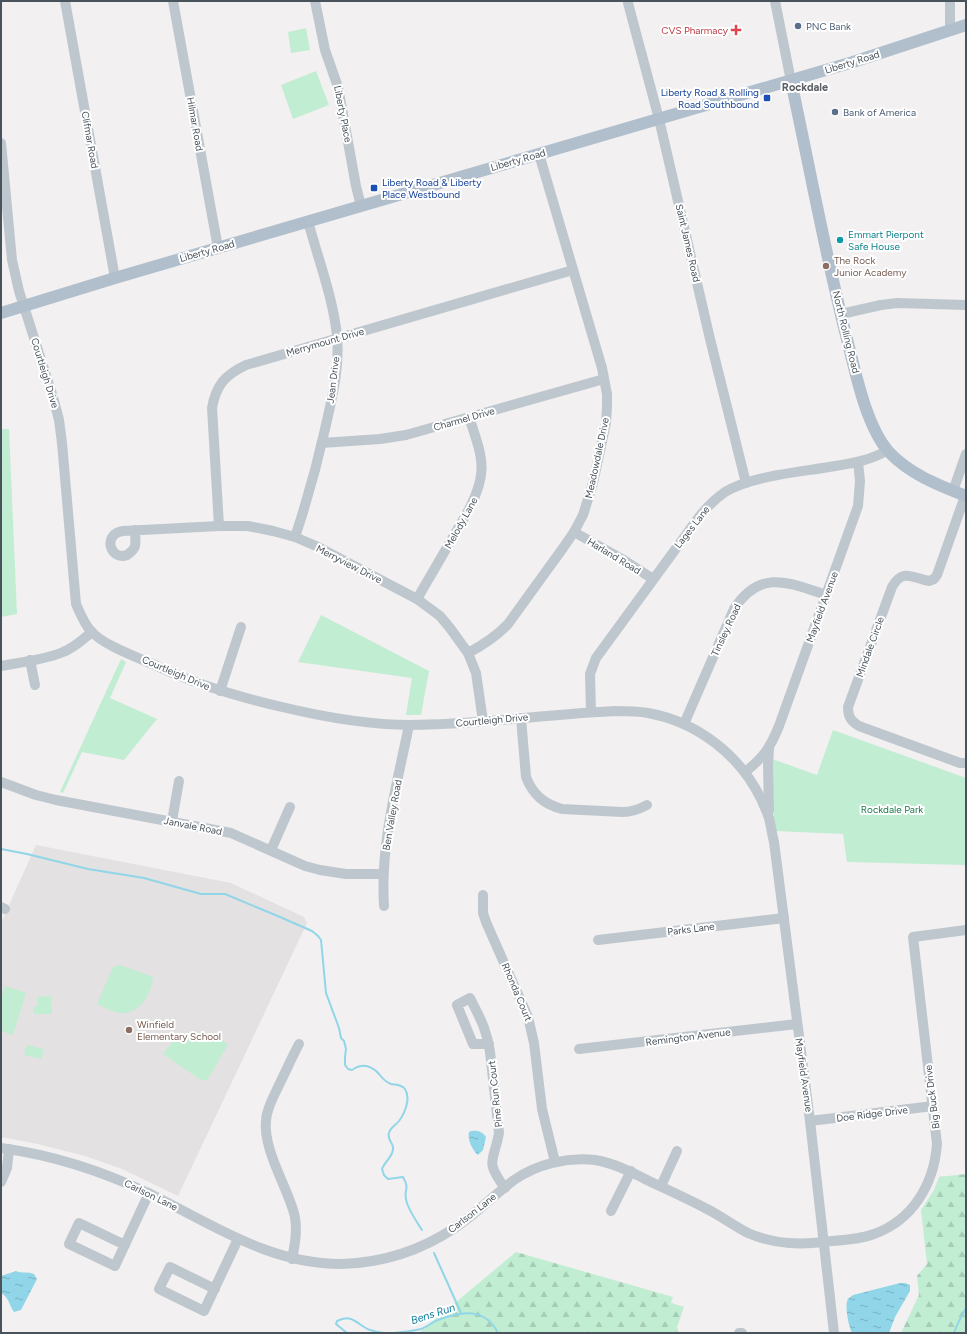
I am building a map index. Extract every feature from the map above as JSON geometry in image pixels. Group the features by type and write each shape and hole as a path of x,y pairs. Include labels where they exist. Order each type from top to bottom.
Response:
{"main road":[{"name":"Liberty Road","path":"1,313 308,221 791,81 966,25"},
{"name":"North Rolling Road","path":"791,81 841,314 865,404 878,436 899,462 913,472 965,496"}],"street":[{"name":"Clifmar Road","path":"66,1 114,278"},
{"name":"Hilmar Road","path":"173,1 218,248"},
{"name":"Liberty Place","path":"315,1 325,50 338,87 361,206"},
{"name":"North Rolling Road","path":"775,1 791,81"},
{"path":"950,1 950,31"},
{"name":"Saint James Road","path":"628,3 659,119 710,339 746,483"},
{"name":"Courtleigh Drive","path":"1,143 12,260 24,306 59,420 76,604 82,617 92,632 115,646 173,673 220,691 292,710 341,720 409,725 483,721 591,712 634,711 649,713 684,724 710,738 728,754 744,772"},
{"name":"Meadowdale Drive","path":"468,653 490,642 500,634 574,532 583,515 589,497 606,423 607,400 604,379 539,154"},
{"name":"Jean Drive","path":"295,537 308,498 335,383 337,338 330,298 308,221"},
{"name":"Merrymount Drive","path":"219,526 212,408 217,389 229,374 246,365 573,270"},
{"path":"841,314 896,303 966,305"},
{"name":"Charmel Drive","path":"322,443 392,438 604,379"},
{"name":"Melody Lane","path":"417,599 471,506 479,488 482,474 482,462 480,450 469,417"},
{"name":"Lages Lane","path":"591,712 589,682 592,665 596,658 705,510 725,492 746,483 768,478 875,458 888,450"},
{"path":"953,491 966,454"},
{"name":"Mayfield Avenue","path":"769,817 759,794 744,772 754,765 769,748 779,726 858,506 860,486 858,462"},
{"name":"Mindale Circle","path":"965,496 934,579 929,581 907,575 901,576 896,580 892,587 848,708 848,713 853,722 859,726 960,763 966,763"},
{"name":"Merryview Drive","path":"136,530 248,526 273,531 295,537 316,546 417,599 440,616 468,653 476,673 483,721"},
{"name":"Harland Road","path":"574,532 622,559 653,580"},
{"name":"Tinsley Road","path":"684,724 734,609 747,592 763,584 783,582 793,583 826,595"},
{"path":"220,691 241,627"},
{"path":"1,666 52,656 64,652 76,645 92,632"},
{"path":"30,660 35,685"},
{"path":"521,718 526,777 529,786 543,801 562,809 622,812 635,811 646,805"},
{"name":"Ben Valley Road","path":"384,906 383,874 388,832 409,725"},
{"name":"Mayfield Avenue","path":"769,748 769,817 774,842 810,1121 825,1242 834,1333"},
{"path":"172,821 179,781"},
{"name":"Janvale Road","path":"1,782 36,795 56,800 231,833 306,866 320,870 346,874 383,874"},
{"path":"270,850 290,807"},
{"name":"Rhonda Court","path":"483,895 483,913 486,922 524,1005 532,1030 542,1109 555,1162"},
{"name":"Parks Lane","path":"598,940 784,918"},
{"name":"Big Buck Drive","path":"825,1242 860,1238 879,1232 898,1221 920,1198 933,1172 937,1144 913,937 966,930"},
{"name":"Remington Avenue","path":"579,1049 797,1024"},
{"path":"292,1259 296,1240 294,1214 268,1143 265,1130 266,1118 270,1105 299,1044"},
{"name":"Pine Run Court","path":"489,1044 498,1133 496,1145 492,1153 492,1164 496,1175 505,1188"},
{"name":"Doe Ridge Drive","path":"810,1121 933,1106"},
{"path":"1,1182 7,1168 5,1148"},
{"name":"Carlson Lane","path":"5,1148 45,1156 100,1173 149,1193 238,1239 292,1259 315,1262 339,1264 361,1263 382,1260 405,1253 440,1237 458,1226 526,1173 555,1162 577,1160 595,1160 613,1164 631,1171 702,1206 749,1233 764,1239 780,1243 797,1244 825,1242"},
{"path":"661,1186 677,1151"},
{"path":"611,1211 631,1171"},
{"path":"125,1245 79,1223 69,1244 115,1266 125,1245 149,1193"},
{"path":"215,1289 170,1267 159,1289 204,1311 215,1289 238,1239"}],"shaded area":[{"name":"Winfield Elementary School","path":"36,845 231,883 304,917 307,923 178,1196 122,1169 85,1156 38,1144 1,1137 1,923"}],"green space":[{"path":"306,28 310,50 291,53 288,32"},
{"path":"316,71 329,105 293,119 281,85"},
{"path":"1,429 9,429 17,614 1,617"},
{"path":"321,615 429,671 421,715 406,715 412,678 298,662"},
{"path":"121,659 126,662 110,698 157,719 124,760 82,752 63,793 60,792"},
{"name":"Rockdale Park","path":"833,730 966,778 966,865 847,862 843,834 775,831 772,794 772,759 817,775"},
{"path":"120,965 153,977 150,990 143,1002 139,1007 127,1013 114,1012 97,1004 113,967"},
{"path":"5,986 26,993 13,1035 1,1031 1,998"},
{"path":"51,996 52,1014 35,1014 33,1011 35,1006 38,1005 37,997"},
{"path":"191,1032 211,1035 228,1045 207,1080 201,1080 163,1054 179,1037"},
{"path":"27,1045 44,1049 41,1059 24,1055"},
{"path":"966,1174 966,1333 901,1333 919,1295 917,1276 927,1264 921,1210 934,1190 939,1177"},
{"path":"516,1252 673,1297 671,1303 684,1307 677,1327 679,1333 419,1333"}],"water":[{"path":"479,1131 486,1137 483,1150 478,1155 472,1148 470,1142 469,1132"},
{"path":"16,1271 34,1274 37,1279 21,1310 14,1312 7,1299 1,1293 1,1276"},
{"path":"900,1283 910,1285 910,1291 895,1317 889,1333 852,1333 848,1321 848,1299 853,1295"}],"waterway":[{"path":"1,849 88,869 144,878 201,894 225,894 312,931 318,936 321,940 326,993 346,1049 345,1065 348,1069 352,1070 359,1066 370,1067 387,1082 402,1086 407,1093 407,1101 403,1114 389,1133 389,1139 393,1150 391,1156 382,1169 384,1175 388,1179 403,1177 406,1184 408,1207 422,1230"},
{"path":"434,1253 461,1313"},
{"path":"954,1333 966,1308"},
{"name":"Bens Run","path":"347,1333 336,1324 337,1321 347,1318 370,1330 382,1333 391,1333 421,1329 438,1320 464,1313 472,1313 486,1319 493,1325 498,1333"}],"place":[{"name":"PNC Bank","path":"798,26"},
{"name":"CVS Pharmacy","path":"736,30"},
{"name":"Liberty Road & Rolling Road Southbound","path":"767,98"},
{"name":"Bank of America","path":"835,112"},
{"name":"Liberty Road & Liberty Place Westbound","path":"374,188"},
{"name":"Emmart Pierpont Safe House","path":"840,240"},
{"name":"The Rock Junior Academy","path":"826,266"},
{"name":"Winfield Elementary School","path":"129,1030"}],"district":[{"name":"Rockdale","path":"805,87"}]}
